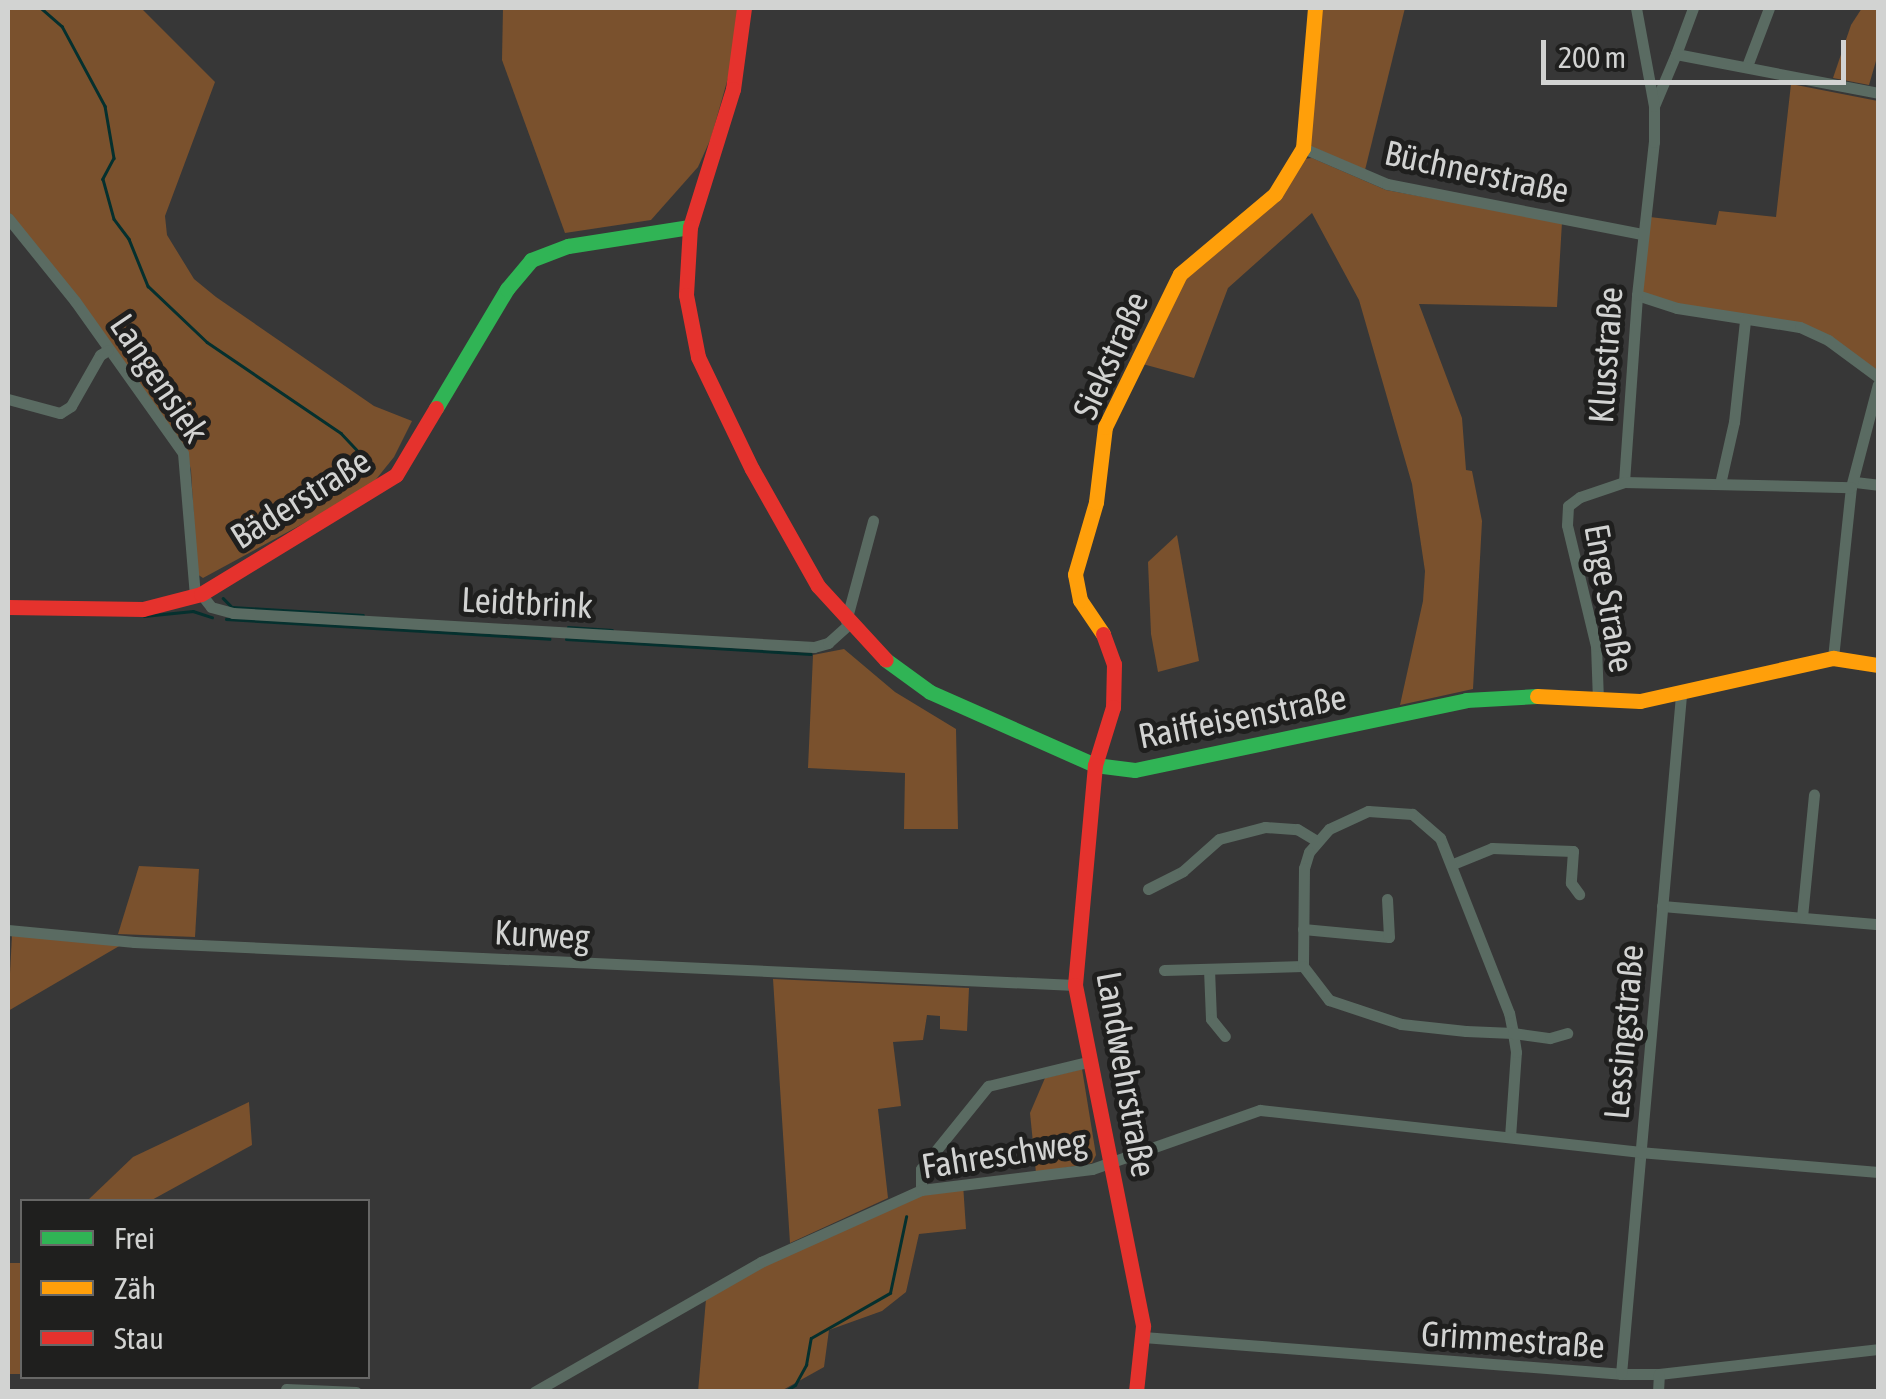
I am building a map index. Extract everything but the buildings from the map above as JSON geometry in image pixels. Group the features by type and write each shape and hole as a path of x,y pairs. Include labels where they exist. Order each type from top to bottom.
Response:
{"street":[{"name":"Raiffeisenstraße","path":"744,8 734,89 690,227 686,295 698,357 794,546 848,622 877,653 930,692 1096,765 1164,767 1466,700 1540,696 1640,701 1834,658 1878,665"},
{"name":"Siekstraße","path":"1096,765 1113,708 1114,664 1080,600 1075,574 1096,502 1105,427 1180,274 1275,194 1304,148 1315,8"},
{"name":"Klusstraße","path":"1624,482 1654,106 1636,8"},
{"path":"1654,106 1693,8"},
{"path":"1748,66 1769,8"},
{"path":"1676,54 1878,93"},
{"name":"Büchnerstraße","path":"1304,148 1387,184 1643,234"},
{"name":"Langensiek","path":"8,218 75,300 183,453 198,595"},
{"name":"Bäderstraße","path":"8,607 142,609 198,595 396,475 507,289 531,260 568,246 690,227"},
{"path":"1636,295 1677,308 1800,327 1828,340 1878,380 1853,485 1834,658"},
{"path":"1720,484 1734,422 1744,320"},
{"path":"8,400 60,413 71,406 100,355 108,350"},
{"path":"1624,482 1878,485"},
{"name":"Enge Straße","path":"1598,700 1596,646 1567,525 1568,506 1580,497 1624,482"},
{"path":"848,622 873,521"},
{"name":"Leidtbrink","path":"198,595 211,607 233,614 814,647 828,642 848,622"},
{"name":"Lessingstraße","path":"1621,1374 1680,694"},
{"name":"Landwehrstraße","path":"1096,765 1075,985 1143,1338 1136,1392"},
{"path":"1802,917 1814,796"},
{"path":"1510,1137 1516,1052 1513,1034 1452,864 1426,822 1389,810 1344,820 1317,841 1304,868 1303,966 1328,1000 1365,1016 1401,1024 1513,1034 1550,1038 1567,1033"},
{"path":"1148,889 1183,871 1219,839 1266,828 1298,829 1317,841"},
{"path":"1452,864 1492,848 1573,850 1570,883 1579,894"},
{"path":"1303,929 1389,938 1387,899"},
{"path":"1662,906 1878,924"},
{"name":"Kurweg","path":"8,930 134,942 1075,985"},
{"path":"1164,970 1303,966"},
{"path":"1209,969 1211,1019 1226,1036"},
{"path":"921,1190 921,1169 988,1086 1091,1061"},
{"name":"Fahreschweg","path":"534,1392 761,1262 921,1190 1111,1164 1260,1110 1639,1152 1878,1172"},
{"name":"Grimmestraße","path":"1143,1338 1621,1374 1660,1374 1878,1349"},
{"path":"1658,1392 1660,1374"},
{"path":"286,1389 356,1392"}],"shaded area":[{"path":"8,8 141,8 215,82 165,216 167,235 194,279 216,297 374,406 412,421 394,457 369,488 203,578 197,574 191,470 186,451 77,296 8,211"},
{"path":"503,8 740,8 739,39 711,138 698,167 651,220 565,233 502,60"},
{"path":"1322,8 1405,8 1365,170 1310,146"},
{"path":"1862,8 1878,8 1878,54 1869,85 1833,78 1851,25"},
{"path":"1791,84 1878,101 1878,372 1829,338 1677,305 1641,292 1650,217 1716,225 1719,211 1776,217"},
{"path":"1312,158 1386,190 1562,222 1557,307 1419,304 1462,418 1466,470 1472,471 1482,521 1473,689 1400,705 1423,601 1425,571 1412,484 1359,300 1312,213 1228,288 1194,378 1139,363 1182,276 1303,159"},
{"path":"1177,535 1199,661 1158,672 1151,634 1148,562"},
{"path":"844,649 895,692 956,729 958,829 904,829 905,773 808,768 813,655"},
{"path":"139,866 199,869 195,937 118,934"},
{"path":"12,935 121,945 8,1011"},
{"path":"773,979 969,988 967,1031 940,1029 940,1016 927,1015 923,1040 893,1042 901,1106 878,1109 888,1198 790,1243"},
{"path":"1082,1069 1096,1155 1092,1163 1036,1173 1030,1113 1045,1078"},
{"path":"249,1102 252,1145 154,1199 89,1199 133,1157"},
{"path":"963,1184 966,1229 919,1234 906,1292 882,1311 829,1330 824,1367 781,1391 698,1392 706,1299 767,1264 918,1194"},
{"path":"8,1263 20,1263 20,1374 8,1374"}],"waterway":[{"path":"41,8 62,26 105,106 114,158 103,179 114,219 129,239 148,286 207,342 341,433 374,468"},
{"path":"223,598 232,607 363,615"},
{"path":"144,616 193,611 212,617"},
{"path":"226,619 549,639"},
{"path":"568,627 612,630"},
{"path":"566,639 811,654"},
{"path":"784,1392 795,1385 806,1365 811,1338 890,1293 906,1217"}],"traffic: fast":[{"path":"436,408 507,289 531,260 568,246 690,227"},
{"path":"886,660 930,692 1095,765 1135,770 1466,700 1537,696"}],"traffic: slow":[{"path":"1103,634 1080,600 1075,574 1096,502 1105,427 1180,274 1275,194 1303,148 1315,8"},
{"path":"1537,696 1640,701 1833,658 1878,665"}],"traffic: jam":[{"path":"744,8 733,89 690,227 686,295 698,357 752,469 818,586 886,660"},
{"path":"8,607 143,609 201,594 396,475 436,408"},
{"path":"1103,634 1114,664 1113,707 1095,765 1075,985 1143,1326 1136,1392"}]}
